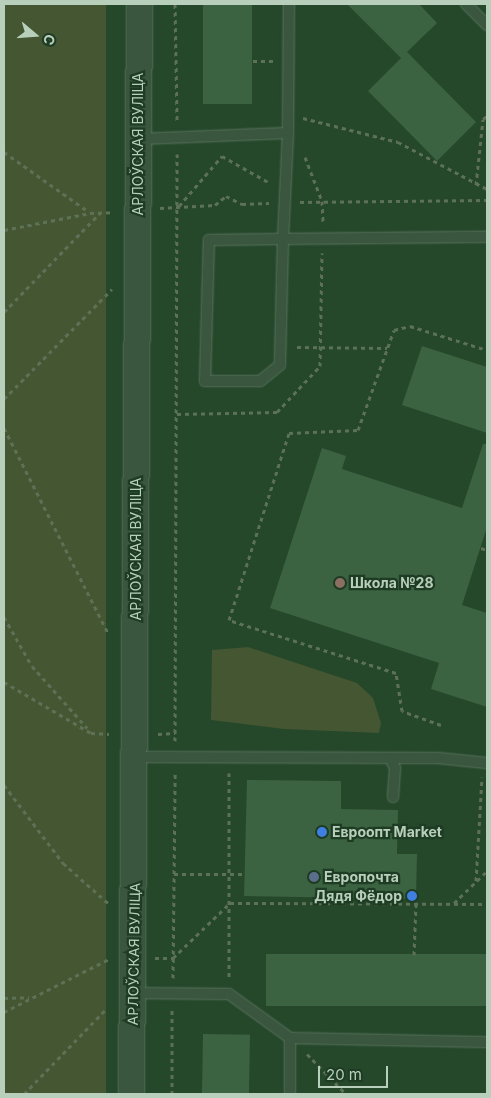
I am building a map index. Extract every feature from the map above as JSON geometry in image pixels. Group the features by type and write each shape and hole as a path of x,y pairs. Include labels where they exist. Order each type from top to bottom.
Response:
{"street":[{"name":"АРЛОЎСКАЯ ВУЛІЦА","path":"131,1094 134,993 139,4"}],"lane":[{"path":"289,4 288,133 283,239 280,365 260,381 205,381 209,240 283,239 487,237"},
{"path":"466,4 487,25"},
{"path":"138,139 288,133"},
{"path":"135,758 390,758 487,763"},
{"path":"390,758 395,768 393,797"},
{"path":"134,993 173,991 229,994 290,1038 487,1042"},
{"path":"290,1038 290,1094"}],"path":[{"path":"172,1094 179,206 176,4"},
{"path":"253,61 275,61"},
{"path":"288,114 398,142 476,185 487,189"},
{"path":"476,185 483,119 487,116"},
{"path":"4,152 90,213"},
{"path":"179,206 222,156 285,198 301,202 487,200"},
{"path":"179,206 215,205 226,196 242,204 285,198 301,202"},
{"path":"4,230 90,213 100,213 4,312"},
{"path":"4,399 112,290"},
{"path":"441,724 402,711 396,673 229,620 289,432 358,430 394,330 410,326 487,350"},
{"path":"281,347 387,348"},
{"path":"4,428 115,645"},
{"path":"481,548 487,550"},
{"path":"4,618 32,666 91,732"},
{"path":"4,682 91,732 115,734"},
{"path":"229,757 229,994"},
{"path":"476,882 482,774"},
{"path":"4,785 63,863 94,887 112,907"},
{"path":"453,904 487,871"},
{"path":"174,874 245,874"},
{"path":"173,958 230,903 487,904"},
{"path":"414,955 416,904"},
{"path":"112,950 112,959"},
{"path":"4,1012 105,959"},
{"path":"4,998 32,996"},
{"path":"24,1094 105,1010"},
{"path":"290,1038 346,1094"}],"green space":[{"path":"4,4 106,4 106,1094 4,1094"},
{"path":"248,647 357,683 373,698 381,723 379,733 284,729 211,720 212,650"}],"building":[{"path":"203,4 252,4 252,104 203,104"},
{"path":"347,4 419,4 437,23 407,52 476,122 437,161 368,91 401,58"},
{"path":"422,346 487,367 487,433 402,405"},
{"path":"483,444 487,444 487,527 462,605 487,613 487,707 431,689 439,663 270,608 322,448 346,456 342,469 462,508"},
{"name":"Евроопт Market","path":"247,780 341,781 341,809 398,810 397,854 417,854 416,899 244,896"},
{"path":"266,954 487,954 487,1006 266,1006"},
{"path":"203,1034 250,1035 249,1094 202,1094"}],"place":[{"name":"Школа №28","path":"340,583"},
{"name":"Евроопт Market","path":"322,832"},
{"name":"Европочта","path":"314,877"},
{"name":"Дядя Фёдор","path":"412,896"}]}
